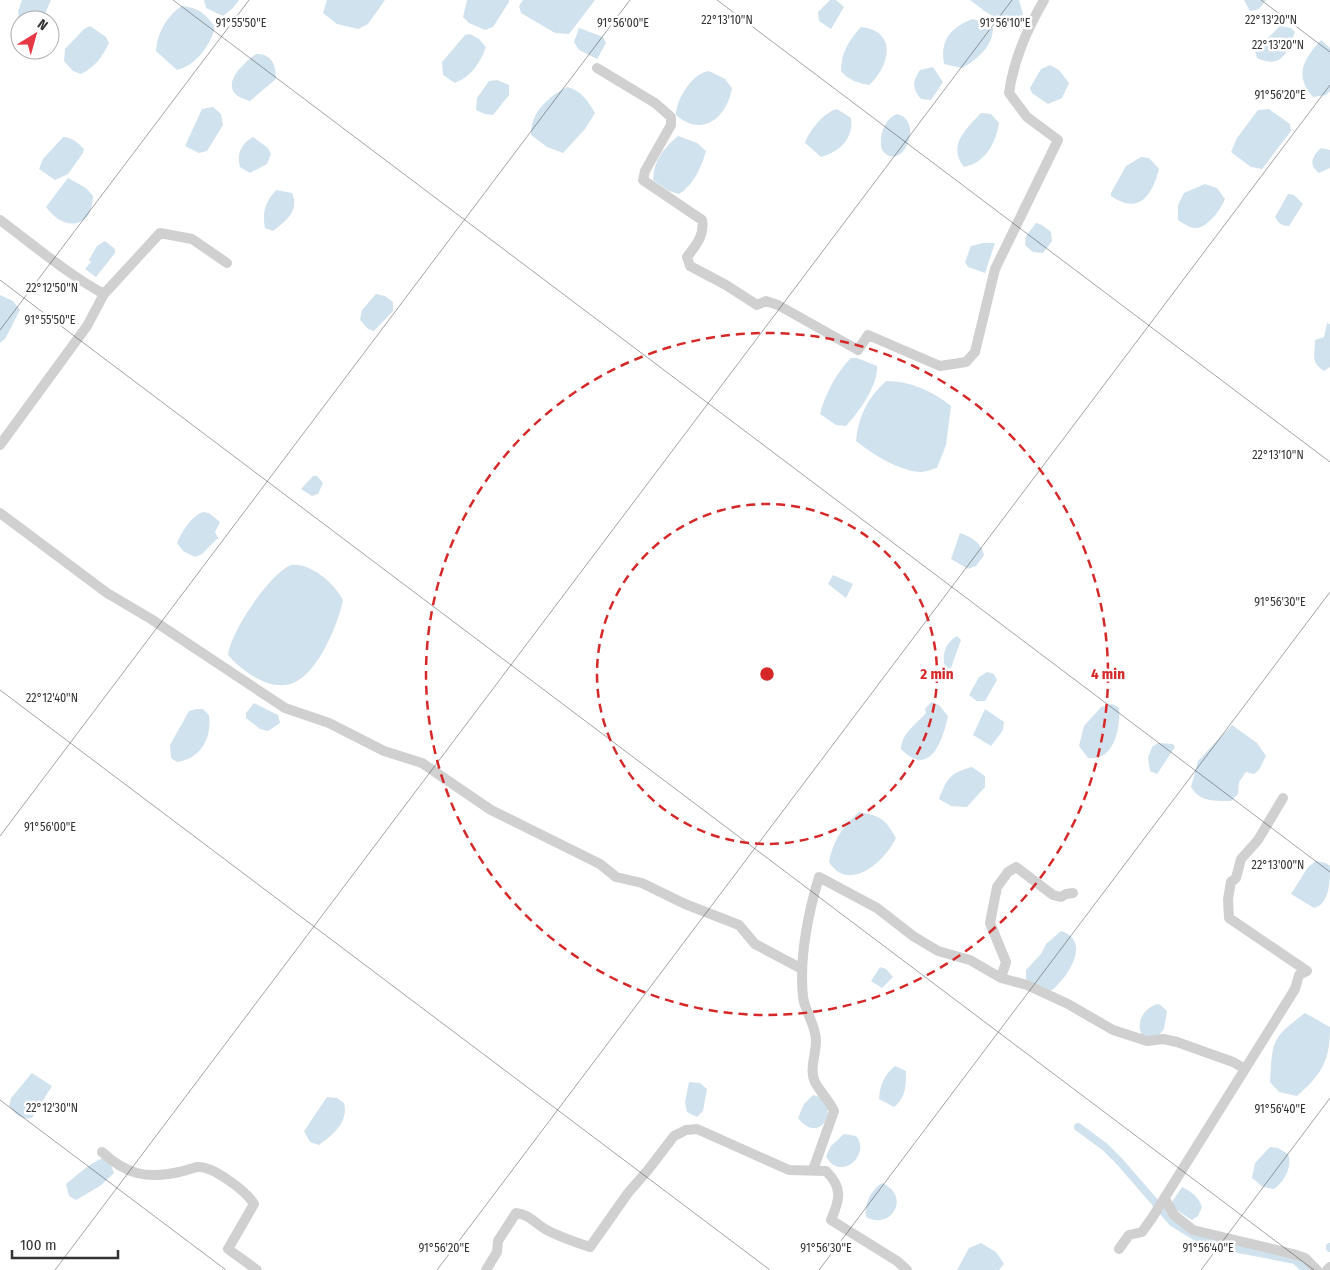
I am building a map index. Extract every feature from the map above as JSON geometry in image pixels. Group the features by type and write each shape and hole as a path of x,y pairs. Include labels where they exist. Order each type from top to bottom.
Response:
{"street":[{"path":"597,68 655,103 671,117 671,125 645,171 644,180 702,220 704,228 698,242 687,256 690,266 726,285 757,306 766,301 778,305 858,350 868,335 940,366 957,365 966,362 974,352 995,270 1058,140 1027,116 1009,93 1013,66 1025,34 1044,0"},
{"path":"0,220 59,267 104,294"},
{"path":"0,445 87,326 104,294 160,233 192,239 226,263"},
{"path":"0,513 107,593 151,619 285,708 329,723 384,751 422,763 491,810 600,864 616,877 642,883 685,904 739,925 755,944 802,969"},
{"path":"1119,1248 1129,1235 1142,1232 1152,1218 1295,989 1299,975 1307,971 1229,918 1228,899 1231,882 1236,878 1241,859 1258,840 1283,798"},
{"path":"1001,978 1006,962 990,922 997,888 1008,872 1016,868 1053,895 1061,897 1072,893"},
{"path":"813,1170 834,1111 828,1097 815,1082 813,1063 816,1039 804,1000 802,969 819,877 877,908 913,936 938,951 970,960 1001,978 1027,985 1068,1004 1113,1030 1147,1041 1163,1039 1177,1042 1233,1062 1245,1069"},
{"path":"486,1270 497,1252 498,1241 516,1213 523,1214 545,1229 590,1247 628,1193 674,1136 686,1130 697,1130 790,1170 826,1171 837,1182 839,1202 831,1220 898,1261 907,1270"},
{"path":"102,1152 118,1165 147,1177 197,1167 207,1169 243,1191 254,1204 228,1249 257,1270"},
{"path":"1164,1200 1174,1215 1193,1230 1305,1258 1317,1270"},
{"path":"1327,1270 1330,1267"}],"water":[{"path":"22,0 51,0 46,10 18,10"},
{"path":"204,0 239,0 223,16 206,8"},
{"path":"327,0 385,0 368,24 358,29 337,24 323,13"},
{"path":"467,0 509,0 509,2 493,27 485,30 469,23 463,17"},
{"path":"523,0 595,0 569,34 555,33 521,13 519,6"},
{"path":"830,0 836,0 844,7 831,29 819,21 818,12"},
{"path":"970,0 1019,0 1023,14 1018,20 1012,22 997,19"},
{"path":"1244,0 1266,0 1259,9 1250,11"},
{"path":"182,6 201,12 215,27 210,41 201,54 184,68 177,70 156,51 158,38 167,20"},
{"path":"972,19 981,21 993,28 987,46 978,57 962,68 944,64 945,42 948,36 952,31"},
{"path":"90,26 106,37 109,43 98,61 81,74 73,71 64,61 65,49 84,29"},
{"path":"1280,26 1291,28 1295,32 1286,53 1272,62 1257,58 1255,51"},
{"path":"861,27 873,30 881,35 887,50 882,68 869,85 854,81 841,71 842,58 846,47"},
{"path":"579,28 603,37 606,43 597,59 579,50 574,42"},
{"path":"470,34 479,39 486,47 475,68 466,77 455,83 443,75 442,62 465,35"},
{"path":"1321,40 1330,48 1330,91 1326,95 1313,97 1307,89 1302,75 1309,54"},
{"path":"256,54 266,56 272,61 276,79 250,101 239,97 234,92 232,86 237,72"},
{"path":"1050,65 1059,70 1069,83 1062,98 1048,104 1032,93 1030,88 1041,69"},
{"path":"933,67 943,82 931,100 921,99 914,85 916,78 920,70"},
{"path":"709,71 725,79 732,88 725,108 719,116 704,124 695,125 686,122 676,115 682,95 691,82"},
{"path":"497,80 509,85 509,95 493,115 476,110 477,98 489,81"},
{"path":"567,87 580,93 595,113 585,129 563,153 547,147 531,135 534,119 542,106 547,100"},
{"path":"213,107 221,114 223,125 207,151 199,153 185,146 202,109"},
{"path":"837,109 851,118 848,138 834,152 821,157 805,143 818,123 827,114"},
{"path":"1269,109 1290,124 1291,131 1262,169 1251,167 1231,152 1237,138 1258,110"},
{"path":"981,113 991,114 999,123 995,138 984,157 964,167 957,152 960,138"},
{"path":"897,114 905,119 910,126 910,135 908,144 903,151 896,156 889,156 882,150 882,134 885,124 892,116"},
{"path":"678,136 697,143 706,151 696,175 689,186 679,194 669,191 653,180 655,167 660,155"},
{"path":"63,137 72,139 84,149 68,174 55,180 39,169 43,159"},
{"path":"253,137 268,148 271,154 267,164 250,173 240,167 239,153 246,142"},
{"path":"1321,148 1330,150 1330,168 1319,173 1313,167 1312,160"},
{"path":"1141,157 1149,158 1159,169 1148,194 1143,200 1129,204 1111,196 1126,166"},
{"path":"68,178 86,188 93,196 88,215 82,221 76,223 61,220 46,207"},
{"path":"1205,184 1217,188 1225,199 1210,221 1201,227 1192,228 1178,220 1178,205 1184,193"},
{"path":"276,190 292,193 294,205 287,219 273,231 265,228 264,213 269,199"},
{"path":"1288,194 1294,195 1303,204 1289,226 1280,224 1275,217"},
{"path":"1036,223 1051,232 1052,241 1043,253 1033,252 1025,245 1026,236"},
{"path":"105,241 115,249 115,253 96,277 85,269 91,262 89,260 97,246"},
{"path":"995,243 985,273 968,267 965,262 971,246"},
{"path":"376,294 385,296 393,302 393,311 374,331 368,329 360,320 362,310"},
{"path":"0,295 13,301 20,310 5,339 0,343"},
{"path":"1327,323 1330,324 1330,367 1324,371 1315,361 1314,354 1315,340 1324,337"},
{"path":"851,358 857,358 877,366 876,374 867,398 856,414 846,426 836,425 820,414 832,384"},
{"path":"886,381 895,381 921,388 951,406 946,445 937,468 925,472 904,469 878,456 856,441 859,424 865,408"},
{"path":"313,476 317,476 323,483 318,494 312,496 301,489"},
{"path":"203,512 209,513 220,522 215,532 218,538 202,554 195,557 183,551 177,543 184,529 195,517"},
{"path":"960,533 975,541 981,547 984,555 976,566 968,569 951,559"},
{"path":"291,565 306,567 321,575 334,587 343,600 336,624 315,664 296,682 277,685 254,676 239,666 228,655 230,645 252,605 272,580"},
{"path":"833,575 853,584 846,598 828,584"},
{"path":"957,636 961,640 951,668 946,668 944,664 945,650 953,638"},
{"path":"987,672 994,674 997,680 985,701 977,701 969,695 979,677"},
{"path":"931,702 939,705 948,716 943,736 934,753 920,760 911,757 901,749 902,743 910,729 926,713 925,709"},
{"path":"254,703 278,715 280,723 268,731 260,729 246,718 246,713"},
{"path":"1112,704 1119,708 1119,725 1114,742 1104,755 1097,758 1088,758 1079,746 1084,726 1101,707"},
{"path":"203,709 209,715 207,739 193,757 177,762 171,758 170,745 189,711"},
{"path":"985,709 1004,722 1003,730 991,746 973,735"},
{"path":"1232,725 1257,743 1266,756 1259,770 1254,774 1246,772 1239,782 1238,794 1231,801 1208,800 1199,796 1191,787 1198,761"},
{"path":"1158,743 1173,744 1175,747 1157,774 1150,771 1148,758 1152,747"},
{"path":"972,767 985,776 985,787 967,807 951,806 939,799 950,777"},
{"path":"859,812 882,819 896,838 884,856 866,871 856,875 846,875 837,871 829,862 839,834"},
{"path":"1316,861 1330,866 1330,878 1326,897 1319,906 1314,908 1291,894 1308,867"},
{"path":"1061,931 1070,936 1075,943 1074,959 1065,977 1052,990 1045,990 1026,979 1026,970 1041,954 1046,944"},
{"path":"880,967 886,969 893,977 882,988 871,981"},
{"path":"1159,1004 1167,1011 1164,1029 1159,1035 1143,1037 1140,1032 1142,1016 1149,1008"},
{"path":"1305,1013 1330,1027 1330,1039 1323,1066 1313,1081 1297,1096 1279,1092 1270,1082 1272,1058 1273,1049 1279,1035"},
{"path":"895,1066 906,1071 906,1076 903,1095 894,1107 879,1099 883,1081"},
{"path":"32,1073 52,1086 32,1118 25,1118 16,1114 9,1106 11,1098"},
{"path":"689,1082 700,1083 707,1089 703,1111 697,1117 687,1112 685,1102"},
{"path":"813,1095 822,1099 828,1113 826,1120 821,1126 815,1128 807,1126 798,1118 804,1104"},
{"path":"327,1097 337,1098 344,1103 344,1116 339,1127 319,1145 310,1142 304,1131"},
{"path":"844,1134 856,1136 860,1143 860,1151 852,1163 845,1167 838,1167 832,1164 826,1156 831,1146"},
{"path":"1270,1147 1278,1148 1288,1154 1289,1159 1287,1173 1274,1189 1263,1187 1252,1178 1255,1163"},
{"path":"103,1158 111,1165 114,1173 100,1186 76,1200 69,1196 66,1184 88,1166"},
{"path":"882,1183 891,1189 896,1196 897,1203 895,1210 890,1216 875,1220 866,1217 866,1207 872,1193"},
{"path":"1182,1187 1199,1200 1202,1207 1198,1216 1192,1220 1175,1209 1172,1202"},
{"path":"981,1243 996,1252 1004,1264 999,1270 957,1270 969,1248"}],"waterway":[{"path":"1078,1127 1105,1147 1120,1162 1172,1222 1198,1238 1228,1247 1295,1260 1306,1270"}]}
